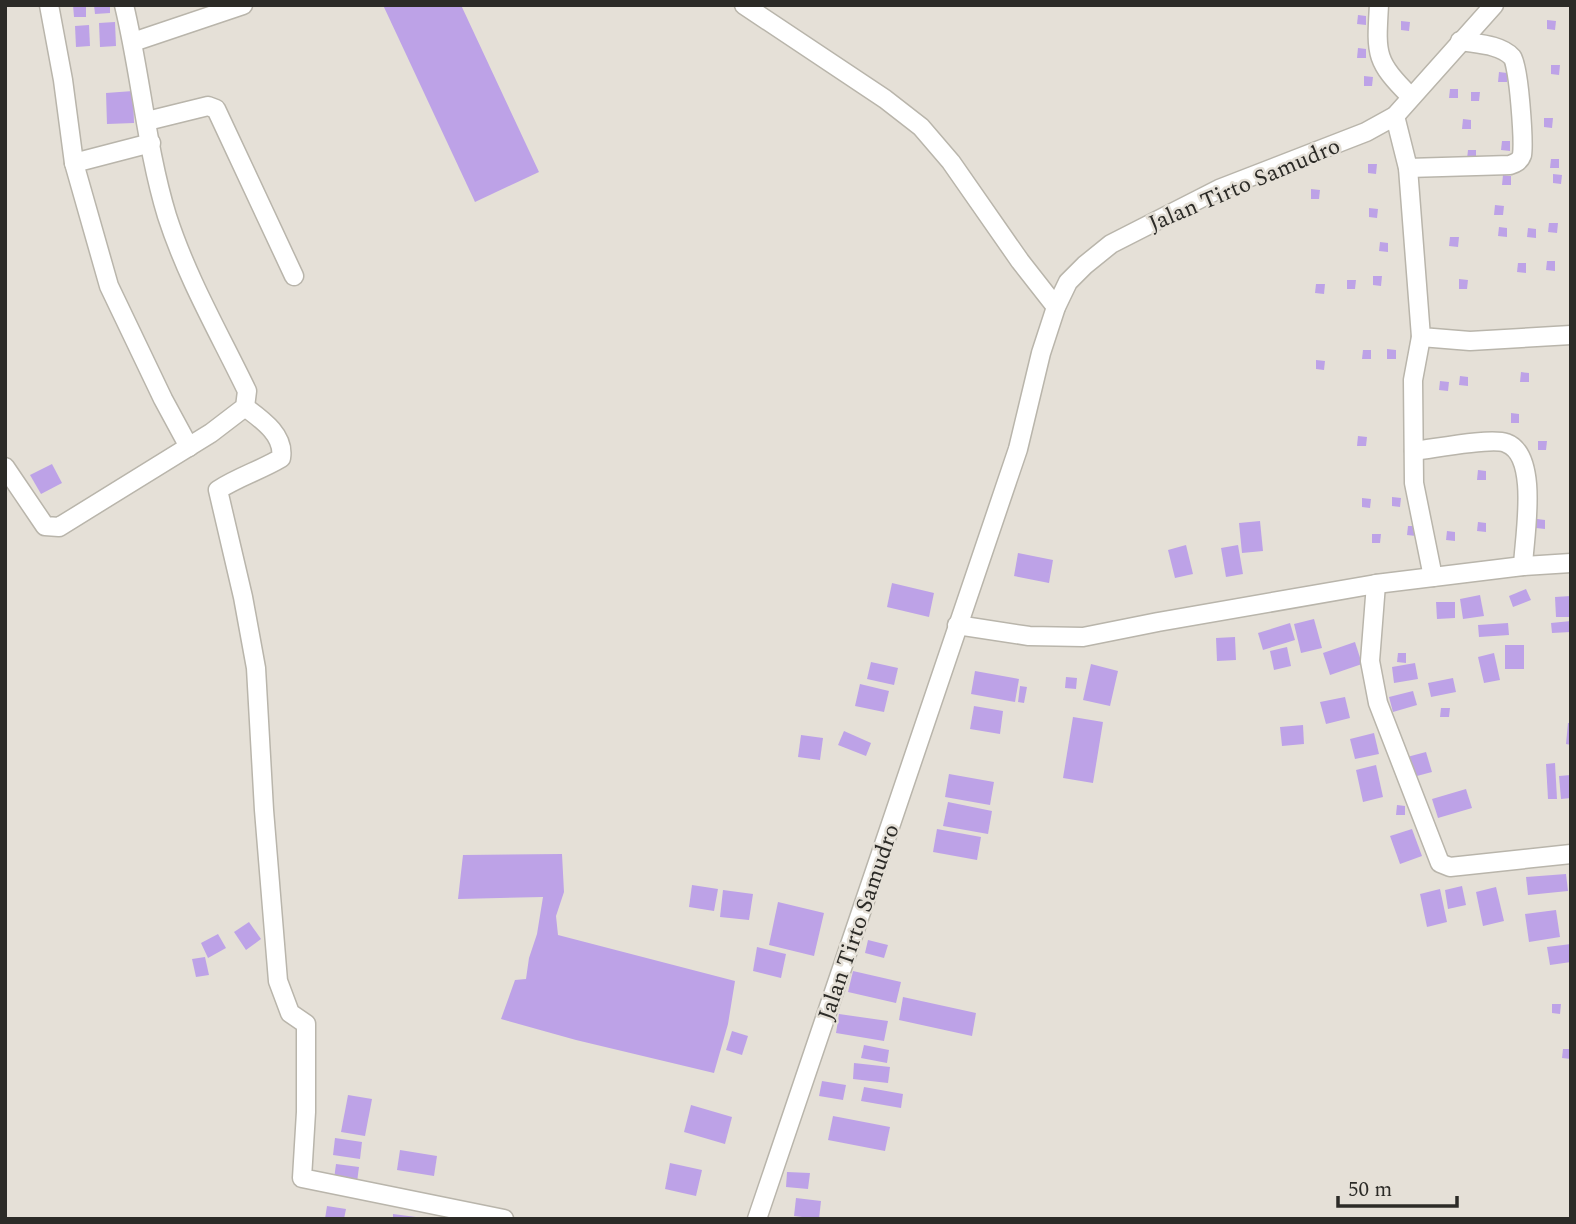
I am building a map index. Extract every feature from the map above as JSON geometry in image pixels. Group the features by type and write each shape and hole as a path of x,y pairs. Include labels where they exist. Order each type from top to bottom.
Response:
{"street":[{"path":"49,5 63,80 74,163 109,286 189,447"},
{"path":"5,467 45,526 60,527 189,447 245,407 247,391 188,275 167,216 124,5"},
{"path":"133,42 243,5"},
{"path":"744,5 885,99 921,127 951,162 1020,261 1056,307"},
{"path":"1380,5 1377,47 1380,58 1391,77 1411,97"},
{"name":"Jalan Tirto Samudro","path":"757,1219 1018,449 1041,353 1056,307 1068,282 1111,244 1219,189 1366,132 1395,116 1494,5"},
{"path":"1408,168 1510,165 1520,160 1521,119 1515,62 1497,48 1460,41"},
{"path":"147,121 208,106 216,108 294,276"},
{"path":"1395,116 1408,168 1421,337 1413,380 1416,501 1433,577"},
{"path":"74,163 151,143"},
{"path":"1421,337 1470,341 1571,335"},
{"path":"245,407 269,425 282,447 283,454 272,464 218,490 243,597 256,668 278,981 290,1013 306,1024 306,1112 302,1178 504,1219"},
{"path":"1414,451 1498,441 1512,446 1523,462 1528,480 1523,566"},
{"path":"957,625 1029,636 1083,638 1157,622 1376,584 1523,566 1571,564"},
{"path":"1376,584 1370,662 1378,703 1440,863 1450,867 1571,854"}],"building":[{"path":"73,5 86,5 86,17 74,17"},
{"path":"94,5 110,5 110,13 95,14"},
{"path":"383,5 461,5 539,172 475,202"},
{"path":"1358,15 1366,16 1366,25 1357,24"},
{"path":"1547,20 1556,21 1555,30 1547,29"},
{"path":"1401,21 1410,22 1409,31 1401,30"},
{"path":"115,22 116,46 100,47 99,23"},
{"path":"89,25 90,46 76,47 75,26"},
{"path":"1358,48 1366,49 1366,58 1357,58"},
{"path":"1551,65 1560,65 1559,75 1551,74"},
{"path":"1499,72 1507,73 1507,82 1498,82"},
{"path":"1364,76 1373,77 1372,86 1364,86"},
{"path":"1450,89 1458,89 1458,98 1449,98"},
{"path":"133,91 134,123 107,124 106,93"},
{"path":"1471,92 1480,92 1479,101 1471,101"},
{"path":"1544,118 1553,118 1552,128 1544,127"},
{"path":"1463,119 1471,120 1471,129 1462,129"},
{"path":"1502,141 1510,141 1510,151 1501,150"},
{"path":"1468,150 1476,150 1476,160 1467,159"},
{"path":"1551,159 1559,159 1559,168 1550,168"},
{"path":"1368,164 1377,164 1376,174 1368,173"},
{"path":"1553,174 1562,175 1561,184 1553,183"},
{"path":"1503,175 1511,176 1511,185 1502,185"},
{"path":"1311,189 1320,190 1319,199 1311,199"},
{"path":"1495,205 1504,206 1503,215 1494,215"},
{"path":"1369,208 1378,209 1377,218 1369,217"},
{"path":"1549,223 1558,223 1557,233 1548,232"},
{"path":"1499,227 1507,228 1507,237 1498,236"},
{"path":"1528,228 1536,229 1536,238 1527,237"},
{"path":"1450,237 1459,237 1458,247 1449,246"},
{"path":"1380,242 1388,243 1388,252 1379,251"},
{"path":"1547,261 1555,261 1555,271 1546,270"},
{"path":"1518,263 1526,263 1526,273 1517,272"},
{"path":"1373,276 1382,276 1381,286 1373,285"},
{"path":"1459,279 1468,280 1467,289 1459,289"},
{"path":"1347,280 1356,280 1355,289 1347,289"},
{"path":"1316,284 1325,284 1324,294 1315,293"},
{"path":"1387,349 1396,350 1396,359 1387,359"},
{"path":"1363,350 1371,350 1371,359 1362,359"},
{"path":"1316,360 1325,361 1324,370 1316,369"},
{"path":"1521,372 1529,373 1529,382 1520,382"},
{"path":"1460,376 1468,377 1468,386 1459,385"},
{"path":"1440,381 1449,382 1448,391 1439,390"},
{"path":"1511,413 1519,414 1519,423 1511,423"},
{"path":"1358,436 1367,437 1366,446 1357,446"},
{"path":"1538,441 1547,441 1546,450 1538,450"},
{"path":"52,464 62,483 41,494 30,475"},
{"path":"1478,470 1486,471 1486,480 1477,480"},
{"path":"1392,497 1401,498 1400,507 1392,506"},
{"path":"1362,498 1371,499 1370,508 1362,507"},
{"path":"1537,519 1545,520 1545,529 1536,528"},
{"path":"1260,521 1263,551 1242,553 1239,523"},
{"path":"1478,522 1486,523 1486,532 1477,531"},
{"path":"1408,526 1416,526 1416,536 1407,535"},
{"path":"1447,531 1455,532 1455,541 1446,540"},
{"path":"1372,534 1381,534 1380,543 1372,543"},
{"path":"1186,545 1193,574 1175,578 1168,550"},
{"path":"1238,545 1243,574 1226,577 1221,548"},
{"path":"1018,553 1053,560 1049,583 1014,576"},
{"path":"892,583 934,593 929,617 887,607"},
{"path":"1526,589 1531,600 1513,607 1509,596"},
{"path":"1480,595 1484,616 1463,619 1460,599"},
{"path":"1571,596 1571,617 1556,617 1555,597"},
{"path":"1436,602 1455,602 1455,618 1437,619"},
{"path":"1314,619 1322,648 1301,653 1294,624"},
{"path":"1571,621 1571,632 1552,633 1551,623"},
{"path":"1290,623 1295,640 1263,650 1258,633"},
{"path":"1508,623 1509,635 1479,637 1478,625"},
{"path":"1235,637 1236,660 1217,661 1216,638"},
{"path":"1355,642 1362,664 1330,675 1323,653"},
{"path":"1505,645 1524,645 1524,669 1505,669"},
{"path":"1287,647 1291,666 1274,670 1270,651"},
{"path":"1398,653 1406,653 1406,663 1397,662"},
{"path":"1494,653 1500,680 1484,683 1478,657"},
{"path":"871,662 898,668 894,685 867,679"},
{"path":"1415,663 1418,679 1394,683 1392,667"},
{"path":"1091,664 1118,671 1110,706 1083,700"},
{"path":"975,671 1019,679 1015,702 971,694"},
{"path":"1066,677 1077,678 1076,689 1065,688"},
{"path":"1453,678 1456,692 1431,697 1428,683"},
{"path":"860,684 889,691 884,712 855,706"},
{"path":"1020,686 1027,687 1024,703 1018,702"},
{"path":"1413,691 1417,705 1393,712 1389,697"},
{"path":"1345,697 1350,718 1326,724 1320,702"},
{"path":"974,706 1003,711 1000,734 970,729"},
{"path":"1441,708 1450,708 1449,717 1440,717"},
{"path":"1073,717 1103,722 1093,783 1063,778"},
{"path":"1568,723 1571,723 1571,745 1566,744"},
{"path":"1303,725 1304,744 1282,746 1280,727"},
{"path":"844,731 871,743 866,756 838,745"},
{"path":"1374,733 1379,754 1355,759 1350,739"},
{"path":"801,735 823,738 820,760 798,757"},
{"path":"1426,752 1432,772 1413,777 1407,757"},
{"path":"1555,763 1557,799 1548,799 1546,764"},
{"path":"1376,765 1383,797 1363,802 1356,770"},
{"path":"949,774 994,782 990,805 945,797"},
{"path":"1571,775 1571,798 1561,799 1559,776"},
{"path":"1466,789 1472,808 1438,818 1432,799"},
{"path":"948,802 992,811 988,834 943,826"},
{"path":"1397,805 1405,806 1405,815 1396,815"},
{"path":"937,829 981,837 977,860 933,852"},
{"path":"1412,829 1422,856 1400,864 1390,836"},
{"path":"562,854 564,892 556,916 558,935 735,981 728,1024 714,1073 501,1019 515,980 526,979 543,897 458,899 463,855"},
{"path":"1566,874 1568,891 1528,895 1526,877"},
{"path":"692,885 718,889 714,911 689,907"},
{"path":"1462,886 1466,905 1448,909 1445,890"},
{"path":"1496,887 1504,921 1483,926 1476,892"},
{"path":"1440,889 1447,922 1427,927 1420,894"},
{"path":"723,890 753,894 749,920 720,917"},
{"path":"778,902 824,913 814,956 769,945"},
{"path":"1556,910 1560,937 1529,942 1525,914"},
{"path":"249,922 261,939 246,950 234,932"},
{"path":"218,934 226,948 208,958 201,943"},
{"path":"868,940 888,945 884,958 865,953"},
{"path":"1571,944 1571,962 1550,965 1547,947"},
{"path":"757,947 786,954 781,978 753,971"},
{"path":"205,957 209,975 196,977 192,959"},
{"path":"853,971 901,982 896,1003 848,992"},
{"path":"903,997 976,1013 972,1036 899,1020"},
{"path":"1552,1004 1561,1004 1560,1014 1552,1013"},
{"path":"839,1014 888,1021 884,1041 836,1033"},
{"path":"732,1031 748,1036 742,1055 726,1050"},
{"path":"864,1045 889,1050 887,1063 861,1058"},
{"path":"1563,1049 1571,1049 1571,1059 1562,1058"},
{"path":"854,1063 890,1067 888,1083 853,1079"},
{"path":"822,1081 846,1085 843,1100 819,1096"},
{"path":"864,1087 903,1094 901,1108 861,1101"},
{"path":"348,1095 372,1099 365,1136 341,1132"},
{"path":"691,1105 732,1117 725,1144 684,1132"},
{"path":"833,1116 890,1127 885,1151 828,1140"},
{"path":"335,1138 362,1142 360,1159 333,1155"},
{"path":"400,1150 437,1156 434,1176 397,1170"},
{"path":"670,1163 702,1170 696,1196 665,1189"},
{"path":"336,1164 359,1167 357,1182 334,1179"},
{"path":"787,1172 810,1173 808,1189 786,1187"},
{"path":"796,1198 821,1201 819,1219 794,1216"},
{"path":"327,1206 346,1209 344,1219 325,1219"},
{"path":"393,1214 416,1217 416,1219 393,1219"}]}
